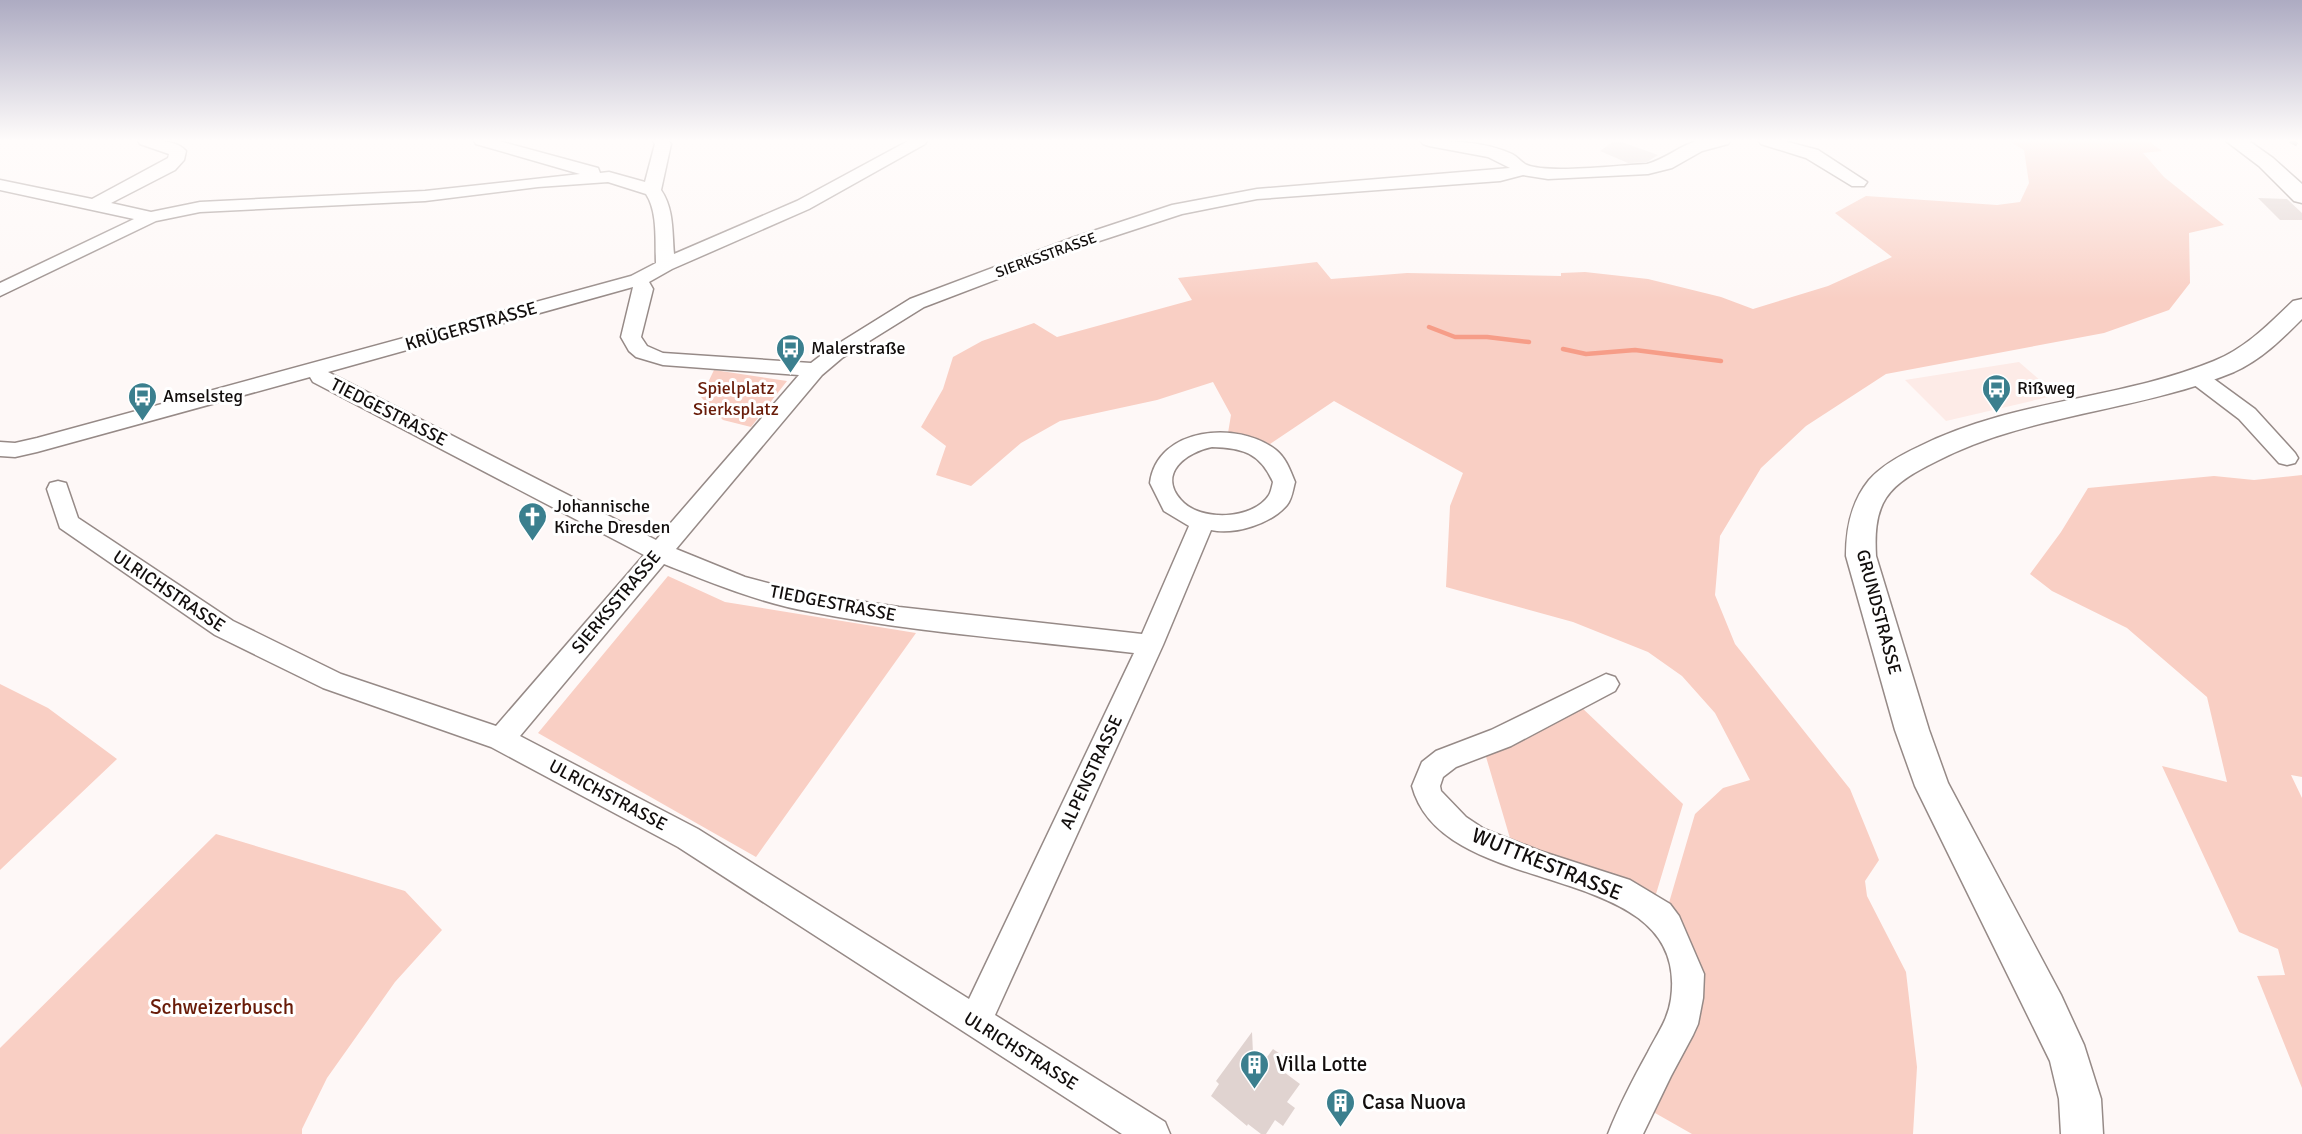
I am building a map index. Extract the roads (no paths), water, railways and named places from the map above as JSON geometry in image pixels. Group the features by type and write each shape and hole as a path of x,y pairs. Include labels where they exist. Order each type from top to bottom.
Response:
{"main road":[{"name":"GRUNDSTRASSE","path":"2082,1134 2080,1099 2070,1059 2047,1009 1932,786 1912,730 1861,556 1860,530 1866,507 1879,486 1900,469 1940,446 2007,422 2196,376 2236,360 2260,346 2302,306"}],"street":[{"path":"44,194 151,217"},
{"path":"94,205 115,194"},
{"path":"0,290 151,217 200,207 442,194"},
{"path":"655,194 662,213 665,264"},
{"name":"KRÜGERSTRASSE","path":"0,449 15,450 37,445 638,280 653,274 665,264 802,205 822,194"},
{"name":"SIERKSSTRASSE","path":"501,739 809,377 835,354 917,303 1078,242 1178,209 1263,194"},
{"path":"638,280 643,289 631,337 638,350 649,356 663,359 809,377"},
{"name":"TIEDGESTRASSE","path":"317,369 320,376 659,552 740,584 810,603 899,616 1150,645"},
{"path":"2196,376 2247,414 2287,458"},
{"path":"1222,440 1251,446 1274,460 1284,481 1281,495 1271,508 1255,518 1235,523 1203,521 1184,514 1166,497 1161,476 1171,457 1193,444 1222,440"},
{"name":"ULRICHSTRASSE","path":"58,489 68,522 224,628 332,681 501,739 688,838 1153,1134"},
{"name":"ALPENSTRASSE","path":"975,1022 1150,645 1203,521"},
{"name":"WUTTKESTRASSE","path":"1606,684 1501,738 1446,759 1432,770 1426,786 1437,806 1456,826 1474,838 1536,863 1619,890 1659,914 1668,926 1688,974 1687,998 1682,1024 1659,1064 1625,1134"}],"waterway":[{"path":"1429,327 1455,337 1487,337 1529,342"},
{"path":"1563,349 1586,354 1635,350 1721,361"}],"place":[{"name":"Malerstraße","path":"790,374"},
{"name":"Rißweg","path":"1996,414"},
{"name":"Amselsteg","path":"142,422"},
{"name":"Johannische Kirche Dresden","path":"533,542"},
{"name":"Villa Lotte","path":"1255,1090"},
{"name":"Casa Nuova","path":"1341,1128"}],"park label":[{"name":"Spielplatz Sierksplatz","path":"736,398"},
{"name":"Schweizerbusch","path":"222,1007"}]}
